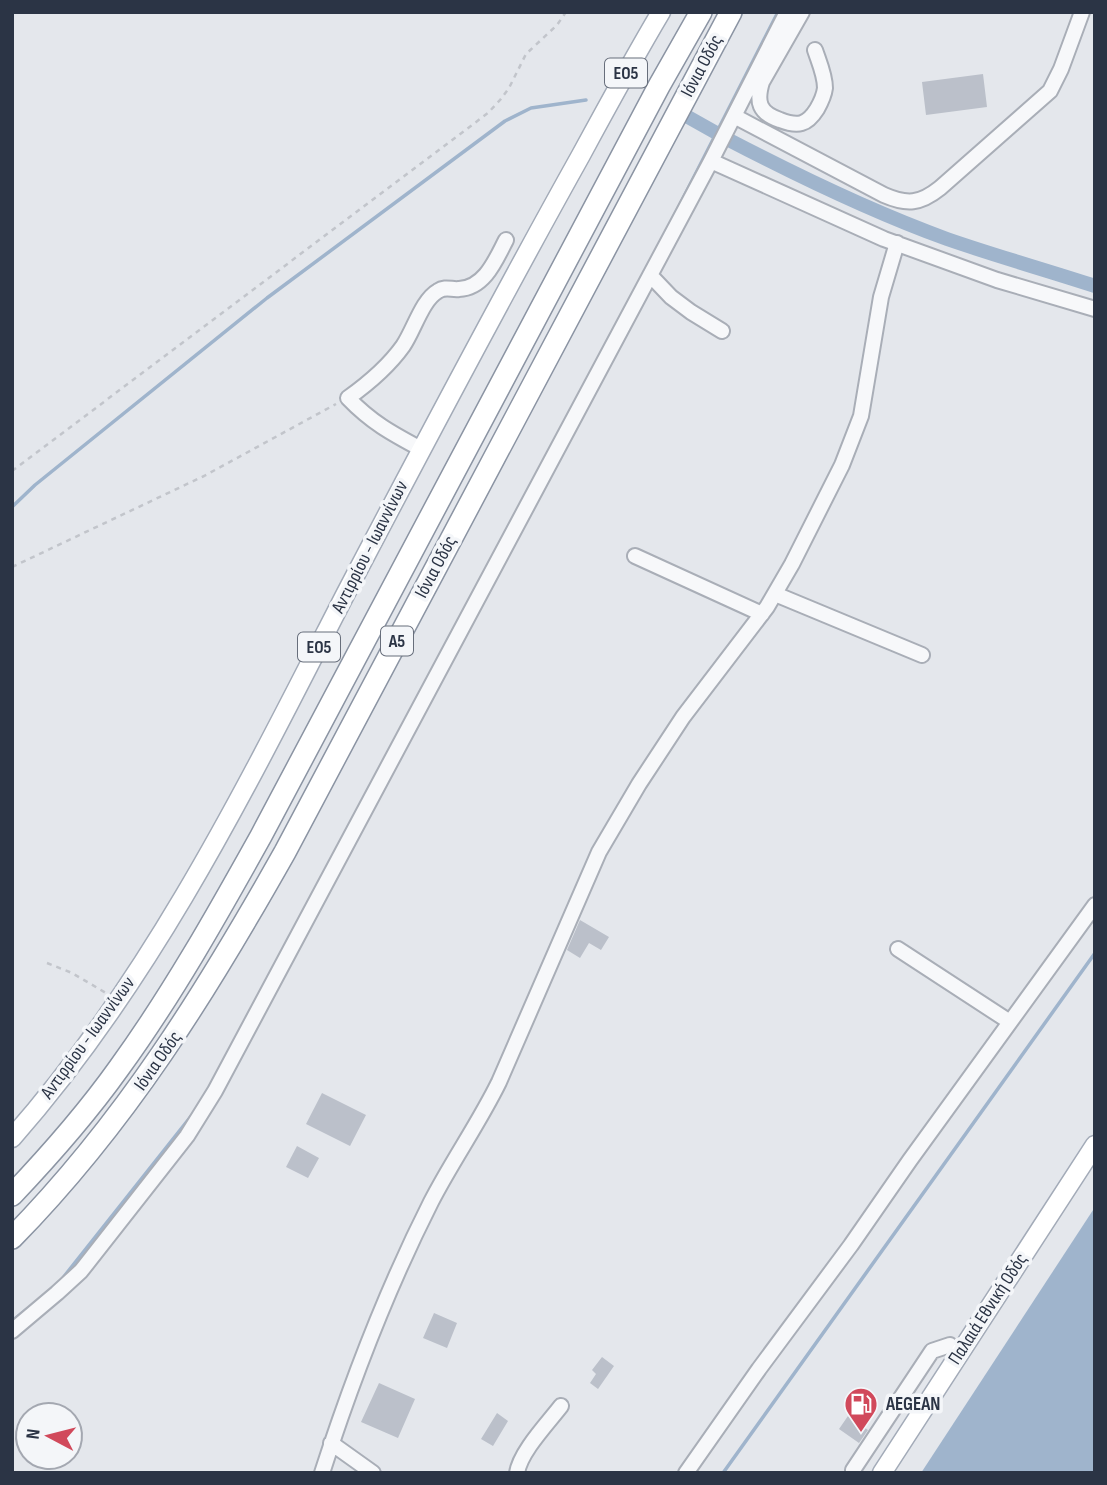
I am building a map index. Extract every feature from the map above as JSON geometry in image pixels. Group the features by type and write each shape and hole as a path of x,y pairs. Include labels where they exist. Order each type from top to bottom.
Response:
{"highway":[{"name":"Ιόνια Οδός","path":"12,1195 78,1121 119,1068 192,956 226,898 701,12"},
{"name":"Ιόνια Οδός","path":"12,1238 69,1176 140,1088 208,985 243,926 292,840 731,12"}],"main road":[{"name":"Αντιρρίου - Ιωαννίνων","path":"12,1138 66,1072 117,1000 152,948 225,824 513,277 660,12"},
{"name":"Παλαιά Εθνική Οδός","path":"882,1473 1095,1145"}],"street":[{"path":"12,1331 81,1271 187,1136 215,1091 711,162 787,12"},
{"path":"802,12 759,91 759,101 768,116 796,124 811,118 825,91 815,50"},
{"path":"734,116 884,195 895,200 919,201 929,197 1050,91 1062,69 1082,12"},
{"path":"711,162 897,243 997,280 1095,309"},
{"path":"421,449 364,415 348,398 390,364 414,329 429,299 439,290 472,286 484,278 506,240"},
{"path":"322,1473 373,1331 405,1256 432,1199 486,1109 499,1082 599,852 683,717 775,594 851,445 864,402 881,297 897,243"},
{"path":"650,275 671,297 722,331"},
{"path":"635,556 762,614"},
{"path":"775,594 922,655"},
{"path":"686,1473 1095,905"},
{"path":"898,949 1010,1022"},
{"path":"854,1473 853,1470 932,1351 950,1345"},
{"path":"517,1473 524,1455 561,1406"},
{"path":"331,1443 373,1473"}],"path":[{"path":"12,471 488,113 509,88 526,54 557,25 566,12"},
{"path":"12,567 204,476 348,398"},
{"path":"47,963 90,983 117,1000"}],"water":[{"path":"1095,1207 1095,1473 921,1473"}],"building":[{"path":"983,74 987,107 926,115 922,82"},
{"path":"580,920 609,937 601,950 589,943 580,958 567,950"},
{"path":"322,1093 366,1115 350,1146 306,1124"},
{"path":"297,1146 319,1158 308,1178 286,1167"},
{"path":"434,1313 457,1323 447,1348 423,1338"},
{"path":"602,1357 614,1366 598,1389 590,1383 596,1374 592,1370"},
{"path":"379,1383 415,1399 398,1438 361,1422"},
{"path":"497,1413 508,1421 493,1446 481,1439"},
{"path":"848,1416 868,1430 859,1443 839,1429"}],"waterway":[{"path":"672,220 778,12"},
{"path":"12,507 35,485 267,298 505,121 531,108 586,100"},
{"path":"688,117 720,135"},
{"path":"729,140 836,193 919,229 1095,286"},
{"path":"247,1017 293,931"},
{"path":"723,1473 1095,953"},
{"path":"62,1279 192,1115"},
{"path":"12,1321 27,1309"}],"place":[{"name":"AEGEAN","path":"861,1434"}]}
